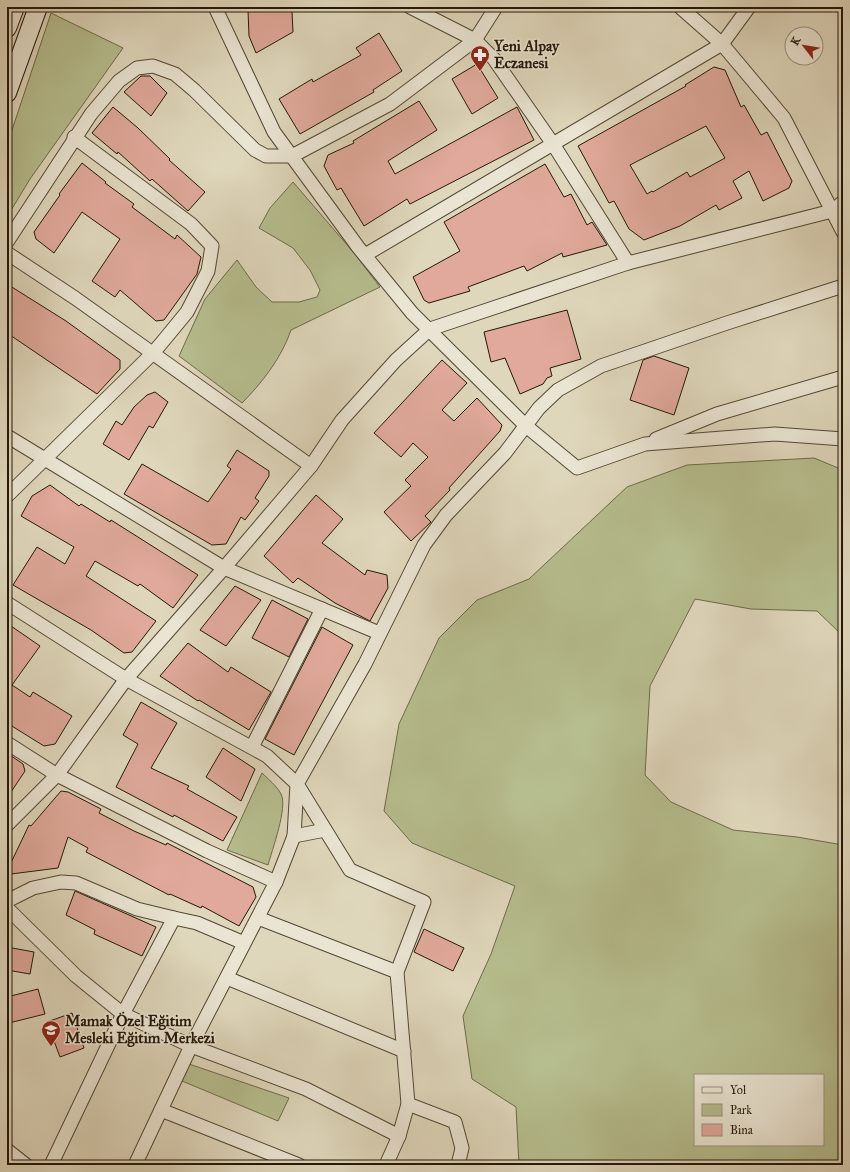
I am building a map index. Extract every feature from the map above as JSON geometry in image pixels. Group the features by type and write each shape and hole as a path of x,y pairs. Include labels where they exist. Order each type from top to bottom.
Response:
{"main road":[{"path":"7,28 15,7"},
{"path":"7,93 38,7"}],"street":[{"path":"410,7 475,40 494,59 553,144 628,263"},
{"path":"7,242 74,137 91,114 119,81 137,68 153,66 175,74 194,90 255,150 266,156 292,156 390,104 475,40 496,7"},
{"path":"680,7 722,44 784,118 843,232"},
{"path":"365,255 722,44 750,7"},
{"path":"218,9 274,132 365,255 412,313 430,329 526,426 577,468 645,444 716,414 843,377"},
{"path":"7,496 47,459 153,353 186,312 208,271 212,246 191,224 74,137"},
{"path":"7,825 57,775 126,679 224,568 310,466 342,420 396,360 430,329 628,263 832,211 843,202"},
{"path":"7,252 153,353 310,466"},
{"path":"136,1165 190,1046 276,882 294,836 297,784 365,664 379,633 424,545 446,515 505,453 539,408 558,390 601,366 727,323 843,286"},
{"path":"645,444 775,434 826,439 843,439"},
{"path":"7,436 224,568 379,633"},
{"path":"826,439 843,447"},
{"path":"7,603 126,679 267,756 297,784 350,870 424,902 397,972 408,1104 399,1136 386,1165"},
{"path":"252,747 322,609"},
{"path":"7,743 57,775 207,851 276,882"},
{"path":"294,836 325,830"},
{"path":"7,901 33,888 61,882 76,883 137,909 197,923 244,943"},
{"path":"7,908 76,976 123,1014 190,1046 306,1089 399,1136"},
{"path":"51,1165 123,1014 174,918"},
{"path":"258,918 397,972"},
{"path":"227,978 404,1051"},
{"path":"408,1104 455,1122 462,1148 458,1165"},
{"path":"161,1110 298,1165"},
{"path":"7,1150 26,1165"}],"green space":[{"path":"51,13 123,48 30,179 7,217 7,145"},
{"path":"293,182 354,253 380,287 291,330 277,360 271,369 242,403 179,356 205,299 237,260 256,287 272,302 299,302 317,297 320,290 310,270 293,248 259,228 270,208"},
{"path":"814,458 843,470 843,636 817,611 751,609 695,599 650,686 645,775 671,802 733,830 797,837 843,845 843,1165 519,1165 516,1107 472,1079 463,1016 491,954 515,886 412,843 384,811 399,724 439,638 477,600 529,579 627,487 687,465"},
{"path":"262,773 277,788 283,800 281,818 268,865 227,850"},
{"path":"189,1064 289,1098 278,1121 182,1081"}],"building":[{"path":"250,7 282,7 292,12 293,32 256,53 249,36 248,10"},
{"path":"379,33 402,71 373,90 374,92 300,134 279,99 312,79 313,82 361,55 356,48"},
{"path":"477,64 498,98 472,114 452,79"},
{"path":"714,67 725,70 741,107 744,105 761,135 767,132 792,181 789,188 763,201 749,171 733,181 742,198 719,210 716,205 680,226 644,240 629,229 614,201 609,203 578,146 686,86 685,85","holes":["706,126 725,158 690,177 687,172 647,194 630,165"]},
{"path":"141,76 150,76 167,93 151,116 124,92"},
{"path":"419,101 437,130 388,161 395,174 517,107 534,140 410,204 407,199 364,226 341,188 337,190 324,166 328,155 354,143 353,141"},
{"path":"113,107 138,128 170,159 169,160 205,192 188,211 152,179 150,181 118,152 117,154 92,133"},
{"path":"82,163 106,182 105,183 134,204 132,207 175,239 177,235 201,257 197,274 164,320 156,321 120,290 115,297 92,281 120,239 82,212 54,253 36,239 34,232"},
{"path":"545,164 564,197 571,194 587,225 592,222 607,245 563,257 562,253 527,271 524,266 468,287 470,291 429,303 424,300 413,277 460,251 444,222"},
{"path":"7,284 66,321 120,360 120,369 97,394 7,333"},
{"path":"567,310 581,359 550,368 552,376 547,378 543,384 520,394 505,358 491,362 484,332"},
{"path":"654,356 689,368 674,415 630,400 643,360"},
{"path":"442,360 467,383 442,410 454,421 477,398 502,425 500,431 449,488 450,490 425,516 431,522 411,541 384,512 411,486 405,480 428,457 413,443 401,457 374,433"},
{"path":"155,392 168,402 153,428 149,426 129,460 103,444 116,421 122,425 134,407 147,395"},
{"path":"237,450 269,471 269,476 255,498 259,501 245,520 241,517 226,544 212,545 124,494 142,464 208,502 231,469 227,466"},
{"path":"50,485 79,506 81,504 110,522 111,520 198,575 173,608 140,584 138,586 95,561 86,576 156,621 132,652 124,653 91,630 13,585 37,547 65,564 74,547 21,516 32,496"},
{"path":"316,495 343,519 322,543 365,575 367,570 387,575 388,588 370,621 335,603 298,578 293,583 264,556"},
{"path":"235,586 261,600 226,646 200,630"},
{"path":"272,600 308,619 289,657 252,638"},
{"path":"11,626 40,646 12,685 30,697 33,692 72,716 55,744 44,746 7,723 7,632"},
{"path":"322,627 353,645 294,755 265,739"},
{"path":"188,643 228,672 231,667 271,692 249,730 199,700 198,701 160,676"},
{"path":"141,702 177,723 151,768 189,786 187,789 237,817 223,841 116,787 138,744 123,735"},
{"path":"223,748 255,769 241,801 206,777"},
{"path":"7,753 23,764 25,771 7,798"},
{"path":"61,791 68,792 101,809 99,813 134,831 166,845 167,843 253,887 256,897 239,926 202,906 201,908 170,894 169,895 86,852 88,848 68,837 58,868 11,874 8,869 29,825 31,826"},
{"path":"75,891 156,927 142,956 94,934 95,930 66,915"},
{"path":"424,929 464,948 453,971 414,952"},
{"path":"7,947 34,952 30,974 7,970"},
{"path":"38,989 45,1014 9,1023 7,1015 7,997"},
{"path":"72,1013 84,1048 60,1057 47,1022"}],"place":[{"name":"Yeni Alpay Eczanesi","path":"480,72"},
{"name":"Mamak Özel Eğitim Mesleki Eğitim Merkezi","path":"51,1047"}]}
